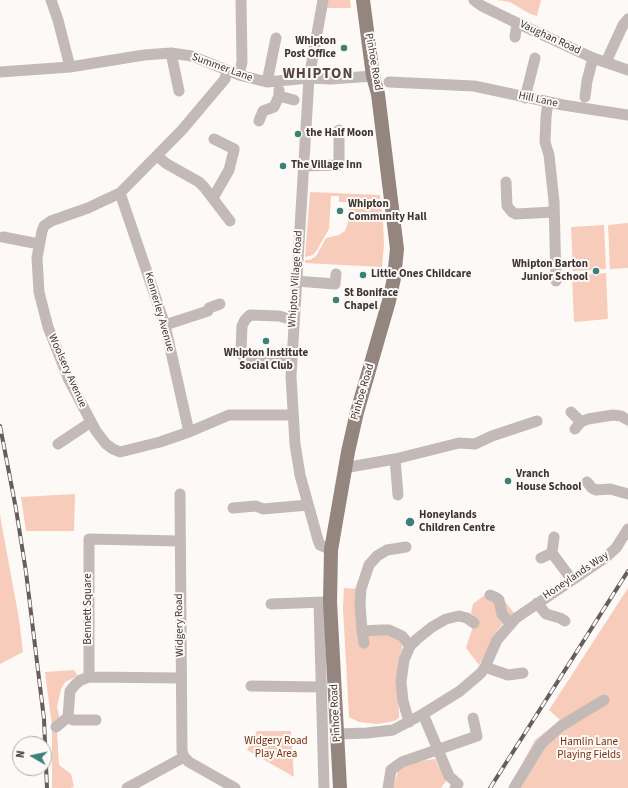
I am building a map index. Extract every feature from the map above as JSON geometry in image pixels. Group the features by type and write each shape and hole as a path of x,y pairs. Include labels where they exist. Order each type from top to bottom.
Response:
{"main road":[{"name":"Pinhoe Road","path":"340,788 330,736 325,602 330,580 331,550 344,468 357,412 389,301 394,278 397,249 378,94 373,76 362,0"}],"street":[{"path":"51,0 58,20 70,67"},
{"path":"239,75 242,62 241,0"},
{"name":"Whipton Village Road","path":"323,0 308,78 306,139 293,320 291,376 297,461 318,540 320,545 331,550"},
{"name":"Vaughan Road","path":"474,0 482,6 593,58 628,70"},
{"path":"606,62 623,25 628,19"},
{"path":"515,37 517,23"},
{"path":"259,120 263,111 274,107 279,96 273,82 276,38"},
{"path":"171,53 179,91"},
{"name":"Summer Lane","path":"0,72 70,67 144,55 171,53 192,56 239,75 273,82 308,78 331,79 373,76"},
{"path":"525,98 535,58"},
{"path":"585,97 587,81 593,58"},
{"name":"Woolsery Avenue","path":"227,70 225,79 182,130 120,193 88,208 46,224 42,231 37,258 37,276 40,297 54,345 69,380 96,431 109,447 120,452 160,442 190,432 219,418 229,415 293,415"},
{"name":"Hill Lane","path":"390,82 474,86 525,98 628,115"},
{"path":"446,96 448,84"},
{"path":"279,96 294,100"},
{"path":"548,102 545,142 549,156 554,201 553,212 556,281"},
{"path":"303,166 339,165 339,130"},
{"path":"213,198 229,170 234,150 234,148 214,139"},
{"path":"157,156 167,164 199,182 230,221"},
{"path":"506,182 507,206 512,212 516,214 553,212"},
{"name":"Kennerley Avenue","path":"120,193 165,325 190,432"},
{"path":"3,237 39,244"},
{"path":"296,281 335,284 336,274"},
{"path":"165,325 208,311 209,308 220,304"},
{"path":"291,357 245,357 242,355 241,350 242,326 250,315 278,316 293,320"},
{"path":"571,412 578,425 588,419 613,415 621,416 628,420"},
{"path":"344,468 395,459 459,444 475,444 492,436 537,421"},
{"path":"58,444 91,422"},
{"path":"395,459 398,495"},
{"path":"587,482 592,488 594,494 610,489 628,494"},
{"name":"Widgery Road","path":"180,494 179,541 181,678 182,742 184,756"},
{"path":"233,508 256,506 263,509 308,505"},
{"name":"Honeylands Way","path":"330,736 394,730 460,691 476,678 485,668 497,640 516,618 605,558 616,548 628,529"},
{"path":"554,537 552,553 572,580"},
{"name":"Bennett Square","path":"89,677 89,539 179,541"},
{"path":"364,642 360,603 361,589 369,565 377,556 387,550 406,547"},
{"path":"541,558 552,553"},
{"path":"490,595 499,600 502,614 511,624"},
{"path":"271,604 325,602 321,687 330,736 324,788"},
{"name":"Honeylands Way","path":"537,603 546,614 565,621"},
{"path":"409,722 403,701 402,682 404,660 410,646 432,627 446,619 459,616 467,618 474,623"},
{"path":"362,631 389,630 402,636 410,646"},
{"path":"485,668 502,674 518,674 514,687"},
{"path":"56,727 68,717 70,691 81,680 89,677 181,678"},
{"path":"251,686 321,687"},
{"path":"514,788 541,744 560,726 604,700"},
{"path":"423,714 449,776 458,784 455,788"},
{"path":"68,717 73,720 96,720"},
{"path":"388,788 391,770 402,762 477,736 473,718"},
{"path":"127,788 184,756 189,762 235,788"}],"green space":[{"path":"328,0 350,0 351,8 327,8"},
{"path":"497,0 541,0 537,16 530,14 510,2"},
{"path":"310,192 380,195 384,244 382,267 305,263 305,260 310,260 316,256 326,238 339,235 345,231 348,222 350,205 347,202 339,202 339,196 331,196 329,229 313,255 305,257"},
{"path":"628,223 628,268 610,269 608,225"},
{"path":"604,225 606,269 573,271 571,227"},
{"path":"606,273 608,319 574,322 572,276"},
{"path":"75,494 74,531 26,531 21,497"},
{"path":"0,515 19,619 23,652 0,664"},
{"path":"344,588 358,589 357,625 396,637 402,645 402,650 398,661 397,682 399,718 394,721 378,724 359,722 349,717 343,608"},
{"name":"Hamlin Lane Playing Fields","path":"628,588 628,788 509,788 535,740 560,720 549,710"},
{"path":"490,591 498,593 515,614 504,622 497,631 479,665 466,648 473,626 477,621 471,613 473,604"},
{"path":"74,670 78,676 65,682 61,689 57,707 60,720 57,731 59,765 71,774 74,787 70,788 52,788 52,726 45,672"},
{"name":"Widgery Road Play Area","path":"257,731 291,731 294,777 247,750"},
{"path":"435,759 446,781 441,788 393,788 398,771 413,762"}],"railway":[{"path":"0,426 16,509 26,572 44,719 47,788"},
{"path":"490,788 628,571"}],"place":[{"name":"Whipton Post Office","path":"344,48"},
{"name":"the Half Moon","path":"298,134"},
{"name":"The Village Inn","path":"283,166"},
{"name":"Whipton Community Hall","path":"340,211"},
{"name":"Whipton Barton Junior School","path":"596,271"},
{"name":"Little Ones Childcare","path":"363,275"},
{"name":"St Boniface Chapel","path":"336,300"},
{"name":"Whipton Institute Social Club","path":"266,341"},
{"name":"Vranch House School","path":"508,481"},
{"name":"Honeylands Children Centre","path":"410,522"}],"district":[{"name":"WHIPTON","path":"318,75"}]}
